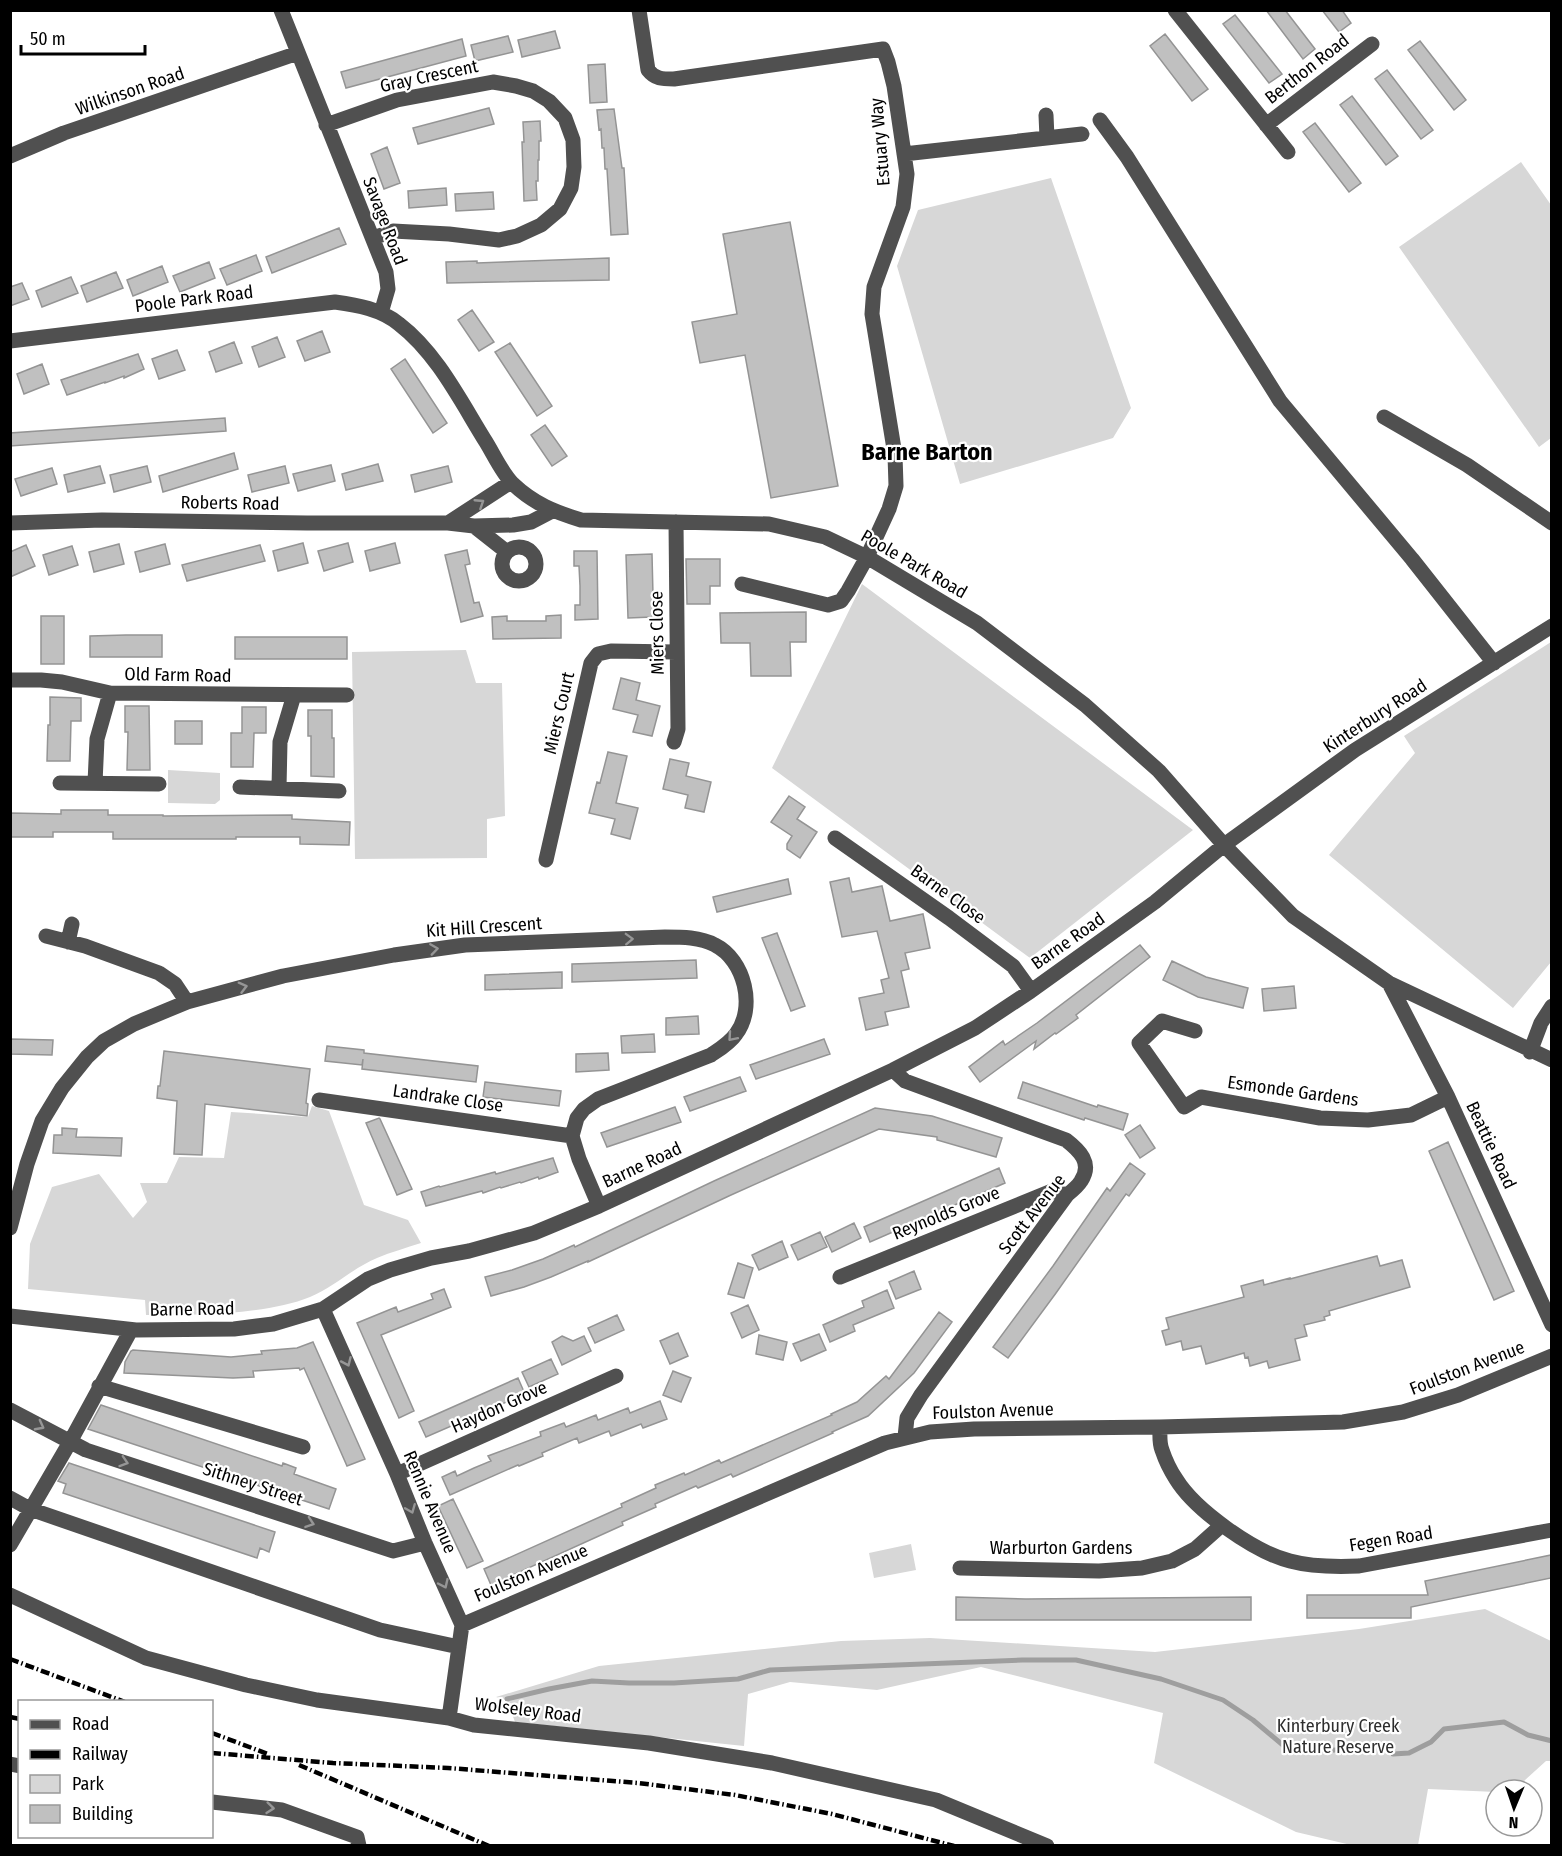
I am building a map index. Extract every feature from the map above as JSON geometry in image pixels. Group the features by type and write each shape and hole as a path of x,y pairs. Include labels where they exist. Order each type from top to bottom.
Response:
{"street":[{"name":"Savage Road","path":"281,10 386,272 388,289 381,313"},
{"name":"Estuary Way","path":"639,10 648,70 659,79 674,79 883,49 894,86 907,174 903,207 874,288 872,314 895,455 896,486 889,509 867,557 841,601 828,605 742,584"},
{"name":"Berthon Road","path":"1182,13 1288,152"},
{"name":"Berthon Road","path":"1266,125 1372,44"},
{"name":"Wilkinson Road","path":"10,156 64,133 298,53"},
{"name":"Gray Crescent","path":"326,125 398,100 493,82 533,91 549,101 565,118 573,140 574,167 571,188 560,209 541,225 517,236 499,240 393,231 373,238"},
{"path":"1046,115 1047,138"},
{"path":"1100,120 1127,157 1280,401 1412,559 1494,663"},
{"path":"904,154 1082,134"},
{"name":"Poole Park Road","path":"10,341 335,302 360,306 381,313"},
{"path":"381,313 398,322 415,338 437,365 511,482 448,523"},
{"path":"1384,417 1467,465 1551,523"},
{"name":"Poole Park Road","path":"511,482 529,497 552,511 581,520 769,524 825,537 867,557 976,623 1085,705 1159,771 1224,845"},
{"name":"Roberts Road","path":"10,524 102,520 307,524 448,523 474,526 531,522 552,511"},
{"name":"Miers Close","path":"674,742 678,729 676,522"},
{"path":"474,526 507,552"},
{"name":"Kinterbury Road","path":"1224,845 1355,750 1551,626"},
{"name":"Miers Court","path":"546,860 591,663 598,654 611,651 676,652"},
{"name":"Old Farm Road","path":"10,680 62,682 110,693 347,695"},
{"path":"95,783 97,739 110,693"},
{"path":"279,789 280,742 294,695"},
{"path":"60,783 159,784"},
{"path":"240,787 339,791"},
{"name":"Barne Close","path":"835,838 1013,966 1031,990"},
{"path":"1224,845 1293,916 1389,983 1551,1060"},
{"name":"Barne Road","path":"10,1316 131,1329 234,1329 273,1324 323,1309 368,1279 390,1270 534,1233 599,1206 893,1070 975,1028 1155,902 1224,845"},
{"path":"68,942 72,924"},
{"path":"46,936 159,973 175,984 187,1002"},
{"name":"Kit Hill Crescent","path":"10,1228 27,1164 42,1121 62,1088 87,1057 104,1041 134,1024 187,1002 296,973 465,945 665,937 693,938 716,945 728,954 738,968 746,1001 745,1017 737,1034 711,1055 598,1099 584,1109 577,1118 572,1136"},
{"name":"Beattie Road","path":"1389,983 1448,1097 1551,1325"},
{"path":"1530,1052 1541,1023 1551,1006"},
{"name":"Esmonde Gardens","path":"1195,1031 1162,1021 1139,1043 1184,1107 1201,1097 1320,1118 1368,1120 1411,1115 1448,1097"},
{"name":"Scott Avenue","path":"893,1070 905,1081 1066,1140 1080,1151 1085,1165 1082,1180 1067,1195 921,1395 908,1418 905,1437"},
{"name":"Landrake Close","path":"319,1100 572,1136"},
{"path":"572,1136 599,1206"},
{"name":"Reynolds Grove","path":"840,1277 1052,1191 1067,1195"},
{"name":"Rennie Avenue","path":"323,1309 462,1625"},
{"path":"10,1545 70,1442 131,1329"},
{"name":"Foulston Avenue","path":"462,1625 885,1443 905,1437 930,1432 974,1429 1343,1422 1403,1412 1458,1395 1551,1356"},
{"name":"Haydon Grove","path":"397,1474 616,1376"},
{"path":"99,1386 303,1447"},
{"name":"Sithney Street","path":"10,1410 86,1450 393,1551 425,1543"},
{"name":"Fegen Road","path":"1160,1427 1161,1448 1176,1480 1192,1499 1222,1525 1252,1545 1289,1561 1328,1567 1359,1566 1551,1530"},
{"path":"10,1498 30,1509 380,1630 459,1647"},
{"name":"Warburton Gardens","path":"960,1568 1099,1571 1142,1568 1172,1561 1195,1549 1222,1525"},
{"name":"Wolseley Road","path":"10,1595 146,1658 246,1685 317,1700 449,1718 474,1725 649,1743 772,1763 936,1800 1047,1845"},
{"path":"449,1718 462,1625"},
{"path":"213,1802 282,1810 357,1837 359,1845"}],"green space":[{"path":"1521,162 1551,205 1551,438 1539,447 1399,247"},
{"path":"1051,178 1131,408 1113,438 960,484 897,266 918,210"},
{"path":"862,584 1193,830 1030,958 772,768"},
{"path":"1551,642 1551,962 1513,1008 1329,855 1415,753 1404,736"},
{"path":"466,650 476,683 502,683 505,816 487,819 487,858 355,859 352,652"},
{"path":"168,770 220,773 220,800 215,804 168,803"},
{"path":"312,1106 329,1111 364,1205 408,1220 421,1243 368,1262 310,1297 251,1311 146,1315 145,1300 28,1289 30,1244 52,1187 99,1174 133,1218 147,1202 140,1183 167,1183 179,1157 224,1158 231,1112 308,1117"},
{"path":"911,1544 916,1570 874,1578 869,1553"},
{"name":"Kinterbury Creek Nature Reserve","path":"1485,1609 1551,1641 1551,1761 1546,1761 1527,1778 1484,1778 1484,1791 1428,1789 1418,1845 1351,1845 1296,1832 1154,1763 1163,1713 981,1667 877,1690 790,1682 748,1694 744,1746 515,1722 507,1700 496,1697 599,1666 841,1641 930,1638 1155,1652 1359,1629"}],"building":[{"path":"1266,10 1285,10 1315,49 1303,59"},
{"path":"1322,10 1342,10 1351,23 1339,32"},
{"path":"1235,15 1282,74 1269,83 1223,24"},
{"path":"555,31 560,48 522,57 518,40"},
{"path":"1165,34 1208,89 1192,101 1150,46"},
{"path":"508,36 513,52 475,61 471,45"},
{"path":"462,39 466,56 346,88 341,72"},
{"path":"1420,41 1466,100 1454,110 1408,50"},
{"path":"605,64 607,102 590,103 588,65"},
{"path":"1387,70 1433,130 1421,139 1375,79"},
{"path":"1352,96 1398,156 1386,165 1340,105"},
{"path":"489,108 494,124 418,144 413,128"},
{"path":"614,109 622,168 624,168 628,234 611,235 607,169 605,169 604,148 602,148 597,110"},
{"path":"540,121 537,200 524,201 523,122"},
{"path":"1315,123 1361,183 1349,192 1303,132"},
{"path":"387,147 400,183 384,189 371,154"},
{"path":"446,188 447,205 409,208 408,191"},
{"path":"493,192 494,209 456,211 455,194"},
{"path":"790,222 838,486 771,498 745,355 700,363 692,322 737,314 723,234"},
{"path":"339,228 346,244 272,273 266,257"},
{"path":"256,255 262,271 227,285 220,269"},
{"path":"609,258 609,280 447,283 446,262"},
{"path":"209,262 215,278 180,292 173,276"},
{"path":"162,266 168,282 133,296 127,280"},
{"path":"116,272 123,288 87,302 81,286"},
{"path":"71,277 78,293 42,307 36,291"},
{"path":"22,283 29,299 10,306 10,287"},
{"path":"472,310 494,342 479,351 458,320"},
{"path":"322,331 330,352 305,361 297,341"},
{"path":"277,337 285,357 259,367 252,347"},
{"path":"234,342 242,363 216,372 209,352"},
{"path":"510,343 552,406 537,416 495,352"},
{"path":"177,350 185,370 159,379 152,359"},
{"path":"138,354 144,369 124,378 124,376 67,395 61,380"},
{"path":"405,359 447,423 433,433 391,369"},
{"path":"42,364 49,384 24,394 17,374"},
{"path":"225,418 226,431 10,446 10,433"},
{"path":"545,425 567,456 552,466 531,435"},
{"path":"234,453 238,469 163,492 159,476"},
{"path":"378,464 383,481 346,490 342,474"},
{"path":"331,465 335,481 298,491 293,474"},
{"path":"100,466 105,483 68,492 64,475"},
{"path":"147,466 151,482 114,492 110,475"},
{"path":"285,466 289,483 252,492 248,475"},
{"path":"448,466 452,482 415,492 411,475"},
{"path":"52,468 57,484 21,496 15,479"},
{"path":"303,543 308,563 278,571 273,551"},
{"path":"348,543 353,562 324,571 318,551"},
{"path":"395,543 400,563 370,571 365,551"},
{"path":"119,544 124,564 94,572 89,552"},
{"path":"165,544 170,564 140,572 135,552"},
{"path":"26,545 35,566 10,577 10,552"},
{"path":"260,545 265,561 187,581 182,565"},
{"path":"72,546 78,565 49,575 43,555"},
{"path":"467,550 470,564 465,565 474,603 479,602 483,616 461,622 445,555"},
{"path":"574,551 597,551 598,619 575,620 575,605 580,605 580,586 579,566 574,566"},
{"path":"652,554 653,595 657,595 658,615 628,618 626,555"},
{"path":"686,559 720,559 720,586 710,586 710,604 687,604"},
{"path":"806,612 806,642 790,642 791,676 751,676 750,643 721,643 720,613"},
{"path":"561,615 561,638 493,639 492,617 507,616 507,621 546,621 546,616"},
{"path":"41,616 64,616 64,664 41,664"},
{"path":"162,635 162,657 90,657 90,636"},
{"path":"235,637 347,637 347,659 235,659"},
{"path":"621,678 640,683 636,700 660,706 652,736 633,732 638,715 613,709"},
{"path":"50,697 81,698 81,721 71,721 70,761 47,761"},
{"path":"125,706 149,706 150,770 127,770 128,732 125,732"},
{"path":"242,707 266,707 266,733 254,733 253,767 231,767 231,733 242,733"},
{"path":"308,710 332,710 334,777 311,776 311,736 308,736"},
{"path":"175,721 202,721 202,744 175,744"},
{"path":"608,752 627,756 616,803 638,808 630,839 611,834 615,819 589,813"},
{"path":"670,759 689,763 686,776 711,782 704,812 685,808 688,795 663,789"},
{"path":"789,796 805,807 797,819 817,832 800,858 787,849 792,836 771,822"},
{"path":"61,810 108,810 108,815 292,815 292,819 350,822 349,845 300,844 300,837 113,839 113,832 53,832 53,837 10,837 10,813 61,814"},
{"path":"849,878 852,892 882,886 890,921 923,914 930,948 905,953 909,969 901,971 909,1007 885,1012 888,1025 866,1030 859,998 884,993 881,980 889,978 877,931 842,937 830,882"},
{"path":"788,879 791,894 717,912 713,897"},
{"path":"777,933 805,1006 791,1011 762,938"},
{"path":"1140,945 1150,957 1076,1015 1078,1018 1034,1049 1036,1041 980,1082 969,1067 1003,1041 1005,1045 1037,1023"},
{"path":"696,960 697,978 572,982 572,964"},
{"path":"1172,961 1206,977 1248,988 1243,1008 1198,997 1163,980"},
{"path":"562,972 562,988 485,990 485,975"},
{"path":"1294,986 1296,1008 1264,1011 1262,989"},
{"path":"698,1016 699,1034 666,1035 666,1018"},
{"path":"654,1034 655,1052 622,1053 621,1036"},
{"path":"10,1039 53,1040 52,1055 10,1054"},
{"path":"824,1039 830,1054 756,1079 750,1065"},
{"path":"327,1046 364,1050 364,1053 478,1066 476,1082 362,1069 363,1059 362,1065 325,1061"},
{"path":"164,1051 310,1069 306,1103 308,1104 307,1116 205,1104 202,1155 174,1154 177,1101 157,1098"},
{"path":"608,1053 609,1070 576,1072 576,1054"},
{"path":"740,1077 746,1091 690,1111 684,1097"},
{"path":"485,1082 561,1091 559,1106 483,1097"},
{"path":"1023,1082 1097,1107 1098,1105 1128,1114 1123,1130 1085,1118 1084,1120 1018,1098"},
{"path":"675,1107 681,1122 607,1147 601,1133"},
{"path":"875,1108 932,1116 1002,1138 996,1157 937,1140 937,1137 879,1129 588,1262 524,1287 491,1296 485,1277 543,1259 574,1245 575,1247"},
{"path":"379,1118 412,1189 397,1195 366,1123"},
{"path":"1140,1125 1155,1148 1140,1158 1125,1135"},
{"path":"62,1128 77,1129 76,1137 122,1138 121,1156 53,1153 54,1135 62,1135"},
{"path":"1448,1142 1514,1291 1494,1300 1429,1151"},
{"path":"553,1158 558,1172 539,1179 538,1177 426,1206 421,1192 439,1186 495,1172 496,1174"},
{"path":"1130,1163 1145,1174 1129,1196 1126,1194 1008,1358 993,1347 1107,1188 1110,1191"},
{"path":"999,1168 1005,1183 870,1242 864,1227"},
{"path":"854,1223 861,1238 832,1252 825,1237"},
{"path":"820,1232 827,1247 798,1260 791,1245"},
{"path":"782,1241 788,1257 759,1270 752,1255"},
{"path":"1377,1256 1380,1266 1402,1260 1410,1287 1329,1311 1330,1315 1324,1317 1325,1320 1304,1325 1307,1336 1295,1339 1300,1360 1269,1368 1267,1361 1250,1366 1248,1357 1245,1358 1244,1353 1206,1364 1201,1346 1183,1350 1181,1341 1166,1345 1162,1331 1169,1329 1166,1318 1244,1297 1241,1286 1263,1280 1264,1285"},
{"path":"738,1263 753,1268 744,1298 728,1294"},
{"path":"914,1271 921,1289 896,1299 889,1282"},
{"path":"444,1289 451,1307 381,1335 414,1411 399,1418 357,1323 396,1307 398,1312 433,1299 431,1294"},
{"path":"887,1290 894,1308 853,1325 855,1331 830,1342 823,1325 864,1307 862,1301"},
{"path":"748,1305 759,1330 742,1338 731,1313"},
{"path":"939,1312 952,1322 914,1373 868,1416 733,1477 731,1474 698,1488 696,1486 655,1504 656,1507 622,1522 623,1525 491,1585 484,1569 622,1507 621,1504 656,1488 655,1485 719,1460 721,1463 857,1402 886,1376 889,1379"},
{"path":"617,1315 624,1330 595,1343 588,1328"},
{"path":"678,1333 688,1356 670,1364 660,1341"},
{"path":"819,1334 826,1350 801,1361 793,1344"},
{"path":"759,1335 787,1342 783,1360 756,1354"},
{"path":"562,1336 573,1341 584,1336 591,1351 562,1365 552,1342"},
{"path":"313,1342 365,1459 347,1466 304,1368 253,1371 254,1377 233,1378 124,1373 125,1362 133,1350 231,1357 262,1354 261,1351 297,1348"},
{"path":"551,1359 558,1374 529,1387 522,1372"},
{"path":"673,1371 691,1378 681,1402 663,1395"},
{"path":"518,1378 525,1394 426,1437 419,1422"},
{"path":"660,1401 667,1419 643,1428 641,1424 611,1436 609,1431 579,1443 577,1438 542,1453 543,1456 450,1495 442,1477 455,1471 457,1476 491,1461 488,1456 541,1436 540,1432 564,1423 566,1427 596,1415 598,1420 628,1408 630,1413"},
{"path":"101,1405 282,1466 283,1463 296,1468 294,1474 336,1489 329,1509 88,1429"},
{"path":"69,1463 275,1532 269,1552 260,1548 257,1558 63,1493 66,1484 58,1481"},
{"path":"453,1499 483,1561 467,1568 438,1506"},
{"path":"1551,1555 1551,1578 1411,1607 1411,1618 1307,1618 1307,1595 1428,1595 1425,1581"},
{"path":"956,1597 1026,1599 1251,1597 1251,1620 956,1620"}],"waterway":[{"path":"507,1699 592,1681 674,1683 738,1679 770,1670 1076,1660 1161,1679 1223,1700 1253,1720 1290,1751 1338,1750"},
{"path":"1393,1754 1409,1753 1431,1742 1444,1729 1504,1722 1528,1735 1552,1741"}],"railway":[{"path":"10,1659 120,1700"},
{"path":"10,1717 18,1719"},
{"path":"213,1733 268,1754"},
{"path":"213,1753 638,1783 735,1795 832,1814 954,1846"},
{"path":"299,1765 489,1846"}],"district":[{"name":"Barne Barton","path":"927,452"}]}
